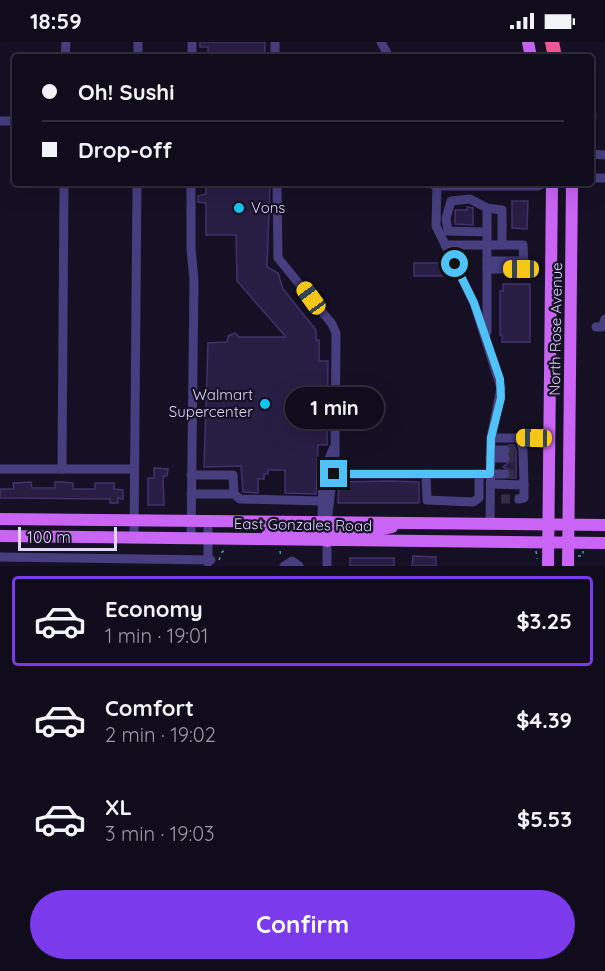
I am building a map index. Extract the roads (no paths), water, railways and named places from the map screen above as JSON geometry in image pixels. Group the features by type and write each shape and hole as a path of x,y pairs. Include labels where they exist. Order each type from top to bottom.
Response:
{"main road":[{"name":"North Rose Avenue","path":"544,561 548,543 552,186"},
{"name":"North Rose Avenue","path":"568,561 572,186"},
{"name":"East Gonzales Road","path":"0,519 490,524 547,518 568,525 605,525"},
{"path":"253,539 267,533 321,530 327,526 325,522"},
{"path":"327,541 331,533 375,531 403,523"},
{"name":"East Gonzales Road","path":"0,536 605,543"}],"street":[{"path":"62,469 64,186"},
{"path":"134,537 137,186"},
{"path":"191,186 191,248 194,281 191,538"},
{"path":"277,186 278,258 332,324 336,333 334,474 325,522"},
{"path":"435,186 436,226 474,303 488,340 501,388 491,438 490,524"},
{"path":"487,232 448,231 447,208 450,201 470,199 487,208 502,210 502,243"},
{"path":"487,208 488,340"},
{"path":"445,245 487,243 524,245 524,259 487,262"},
{"path":"596,327 602,327 605,319"},
{"path":"519,437 520,474 524,485 524,498 519,499"},
{"path":"491,438 549,438"},
{"path":"325,522 322,501 323,474 334,447"},
{"path":"491,454 505,454"},
{"path":"0,469 134,470"},
{"path":"323,474 505,474"},
{"path":"426,474 427,500 452,502 477,501 479,474"},
{"path":"191,475 233,475 234,494"},
{"path":"490,484 524,485"},
{"path":"191,494 234,494 240,499 322,501"},
{"path":"490,499 501,499"},
{"path":"0,557 135,563 211,563 213,538 208,521"},
{"path":"327,541 327,566"},
{"path":"284,566 292,561 299,566"}],"tunnel":[{"path":"505,450 517,450"},
{"path":"505,458 516,459"},
{"path":"505,474 516,474"},
{"path":"501,499 519,499"}],"place":[{"name":"Vons","path":"239,208"},
{"name":"Walmart Supercenter","path":"265,404"}]}
